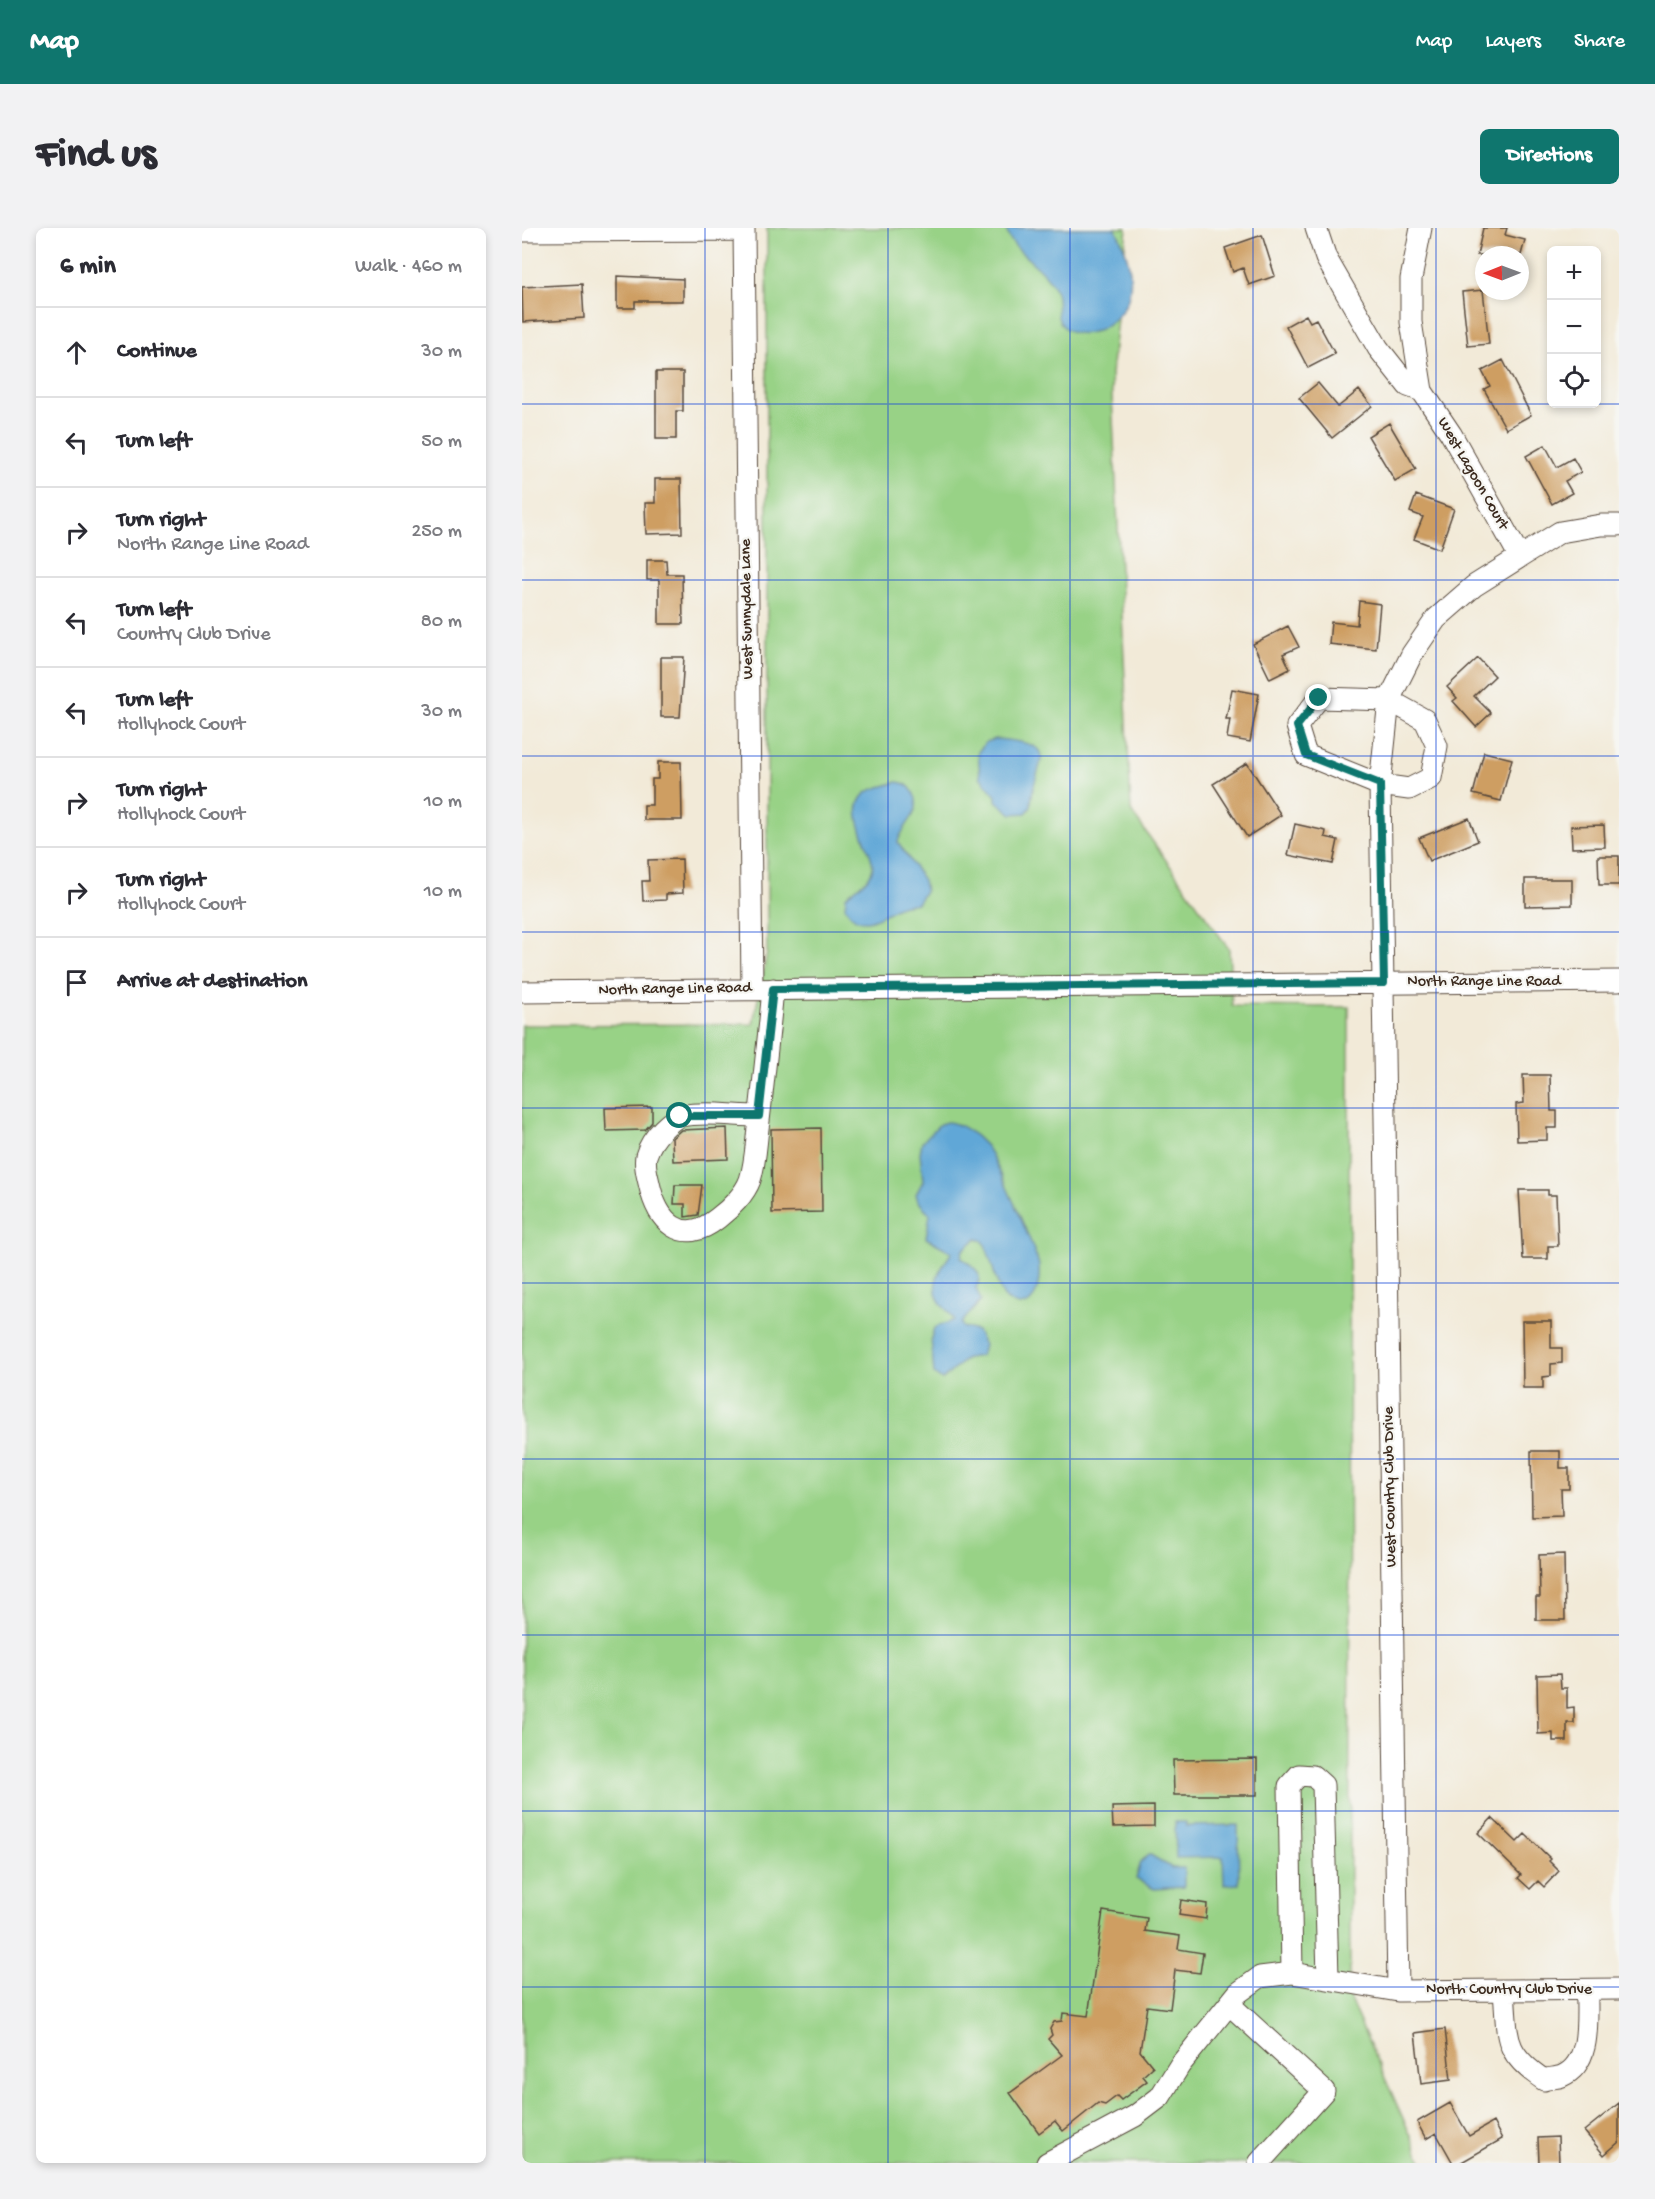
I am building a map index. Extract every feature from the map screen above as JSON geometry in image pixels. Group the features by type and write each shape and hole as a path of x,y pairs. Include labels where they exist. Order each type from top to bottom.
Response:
{"street":[{"name":"West Lagoon Court","path":"1316,228 1326,258 1378,348 1408,386 1422,391"},
{"name":"West Lagoon Court","path":"1421,228 1411,279 1412,322 1422,391 1451,434 1520,557"},
{"path":"522,231 744,229"},
{"name":"West Sunnydale Lane","path":"744,229 752,989"},
{"path":"1389,700 1412,654 1436,619 1474,586 1560,532 1601,525 1619,525"},
{"path":"1319,698 1389,700 1425,720 1437,746 1431,778 1409,789 1380,784 1306,755 1297,726 1319,698"},
{"name":"West Country Club Drive","path":"1389,700 1380,784 1398,1991"},
{"name":"North Range Line Road","path":"522,992 1619,981"},
{"path":"759,1116 680,1116 669,1123 657,1136 647,1154 645,1168 652,1198 661,1217 671,1225 696,1230 709,1225 729,1210 749,1182 759,1116 773,989"},
{"path":"1292,1973 1289,1786 1299,1775 1312,1776 1323,1785 1328,1978"},
{"name":"North Country Club Drive","path":"1047,2163 1135,2116 1160,2097 1180,2065 1238,1993 1260,1977 1292,1973 1398,1991 1619,1989"},
{"path":"1504,1991 1509,2042 1521,2065 1544,2080 1563,2076 1574,2067 1586,2043 1587,1989"},
{"path":"1229,2004 1324,2091 1259,2163"}],"green space":[{"path":"767,228 1127,228 1111,374 1131,811 1229,949 1232,1006 1349,1007 1350,2000 1423,2163 522,2163 522,1025 753,1024 767,953"}],"water":[{"path":"1006,228 1115,228 1123,243 1130,269 1129,295 1120,313 1104,327 1094,331 1074,332 1065,328 1059,320 1053,285 1016,247"},
{"path":"995,739 1033,746 1040,751 1041,759 1032,792 1031,807 1026,813 1012,814 996,801 996,796 980,777 978,752 986,742"},
{"path":"897,782 908,786 916,799 915,812 898,842 923,880 925,891 917,903 900,906 877,918 863,921 851,915 845,907 846,897 867,879 872,871 870,853 858,818 858,807 862,798 871,790"},
{"path":"947,1122 968,1130 990,1152 1024,1225 1037,1258 1039,1272 1038,1286 1033,1299 1022,1305 1015,1304 1003,1295 983,1241 977,1238 963,1250 961,1257 978,1273 976,1288 981,1301 961,1323 963,1327 977,1331 984,1345 981,1356 967,1358 942,1380 934,1374 931,1338 934,1328 954,1320 942,1305 936,1291 937,1277 952,1252 926,1238 930,1214 918,1201 916,1194 923,1181 920,1153 922,1142 940,1124"},
{"path":"1175,1822 1186,1822 1186,1826 1238,1825 1239,1884 1224,1885 1223,1857 1176,1858"},
{"path":"1149,1854 1172,1868 1184,1868 1184,1887 1154,1889 1136,1879 1141,1862"}],"building":[{"path":"1483,228 1507,228 1505,235 1525,240 1523,246 1479,246"},
{"path":"1262,235 1275,276 1249,285 1243,268 1233,272 1225,248"},
{"path":"617,276 683,279 683,301 635,301 635,308 617,308"},
{"path":"582,284 584,318 523,322 522,287"},
{"path":"1475,291 1475,300 1484,300 1489,344 1468,346 1462,292"},
{"path":"1306,315 1310,322 1316,319 1335,354 1308,368 1286,326"},
{"path":"1503,360 1531,415 1506,429 1484,389 1490,386 1482,371"},
{"path":"656,372 683,372 683,411 676,411 676,439 656,439"},
{"path":"1318,383 1338,407 1359,390 1372,406 1332,438 1299,398"},
{"path":"1389,423 1416,469 1395,481 1368,436"},
{"path":"1545,445 1557,467 1573,458 1581,472 1565,481 1572,493 1552,504 1526,456"},
{"path":"655,479 681,479 682,533 646,534 645,503 655,503"},
{"path":"1416,495 1454,509 1440,549 1414,539 1423,517 1410,512"},
{"path":"647,560 666,560 667,574 682,574 683,624 659,624 659,580 647,580"},
{"path":"1359,601 1380,604 1376,649 1329,644 1331,622 1357,625"},
{"path":"1288,626 1299,647 1283,654 1290,669 1270,679 1253,644"},
{"path":"661,657 684,657 680,717 661,717"},
{"path":"1478,658 1495,676 1474,696 1491,713 1476,727 1453,701 1457,698 1447,687"},
{"path":"1232,689 1259,694 1250,742 1227,738 1230,719 1226,719"},
{"path":"1484,752 1512,759 1501,801 1473,794"},
{"path":"658,762 681,762 682,820 644,820 644,805 652,805 652,779 658,779"},
{"path":"1247,763 1281,815 1247,837 1213,784"},
{"path":"1469,818 1478,841 1429,861 1419,838"},
{"path":"1295,824 1326,831 1325,837 1338,840 1333,864 1288,855"},
{"path":"1604,825 1605,847 1572,848 1571,826"},
{"path":"1598,856 1619,856 1619,885 1599,885"},
{"path":"682,859 683,893 666,894 666,900 643,901 642,881 649,881 648,860"},
{"path":"1525,879 1572,879 1572,905 1525,906"},
{"path":"1523,1075 1550,1075 1551,1111 1557,1111 1557,1128 1547,1128 1547,1140 1517,1141 1516,1104 1524,1103"},
{"path":"652,1107 652,1122 645,1130 606,1131 605,1108"},
{"path":"727,1128 728,1159 673,1161 672,1138 681,1130"},
{"path":"821,1128 822,1212 772,1213 771,1129"},
{"path":"675,1185 702,1185 698,1215 685,1217 685,1204 674,1204"},
{"path":"1519,1190 1548,1190 1548,1195 1556,1195 1558,1246 1548,1246 1548,1259 1523,1259"},
{"path":"1522,1321 1551,1321 1551,1348 1562,1348 1562,1363 1551,1364 1551,1376 1543,1377 1543,1388 1523,1388"},
{"path":"1531,1451 1560,1451 1560,1468 1569,1468 1569,1489 1561,1489 1562,1516 1532,1517"},
{"path":"1564,1554 1565,1620 1536,1620 1536,1597 1540,1597 1539,1555"},
{"path":"1560,1674 1561,1688 1567,1688 1567,1708 1574,1707 1574,1723 1567,1723 1567,1741 1553,1741 1553,1733 1538,1734 1537,1675"},
{"path":"1257,1759 1257,1795 1174,1795 1173,1760"},
{"path":"1154,1806 1154,1826 1113,1827 1112,1807"},
{"path":"1492,1818 1517,1842 1525,1834 1551,1859 1549,1861 1559,1871 1544,1887 1538,1881 1530,1889 1518,1878 1521,1875 1478,1833"},
{"path":"1181,1900 1207,1904 1206,1919 1179,1915"},
{"path":"1103,1911 1147,1918 1145,1931 1180,1936 1178,1949 1203,1953 1200,1973 1175,1970 1170,2009 1147,2006 1140,2051 1153,2067 1143,2076 1147,2081 1121,2100 1117,2096 1105,2105 1098,2103 1063,2131 1055,2121 1039,2133 1010,2093 1062,2055 1048,2039 1052,2035 1050,2029 1054,2022 1062,2021 1063,2013 1088,2016"},
{"path":"1445,2029 1451,2080 1421,2084 1415,2033"},
{"path":"1450,2103 1469,2136 1493,2122 1502,2139 1460,2163 1453,2163 1436,2133 1426,2139 1417,2122"},
{"path":"1619,2103 1619,2142 1604,2155 1584,2131"},
{"path":"1558,2137 1559,2163 1539,2163 1538,2138"}],"route":[{"path":"680,1116 759,1116 773,989 1384,983 1380,784 1306,755 1297,726 1319,698"}]}
